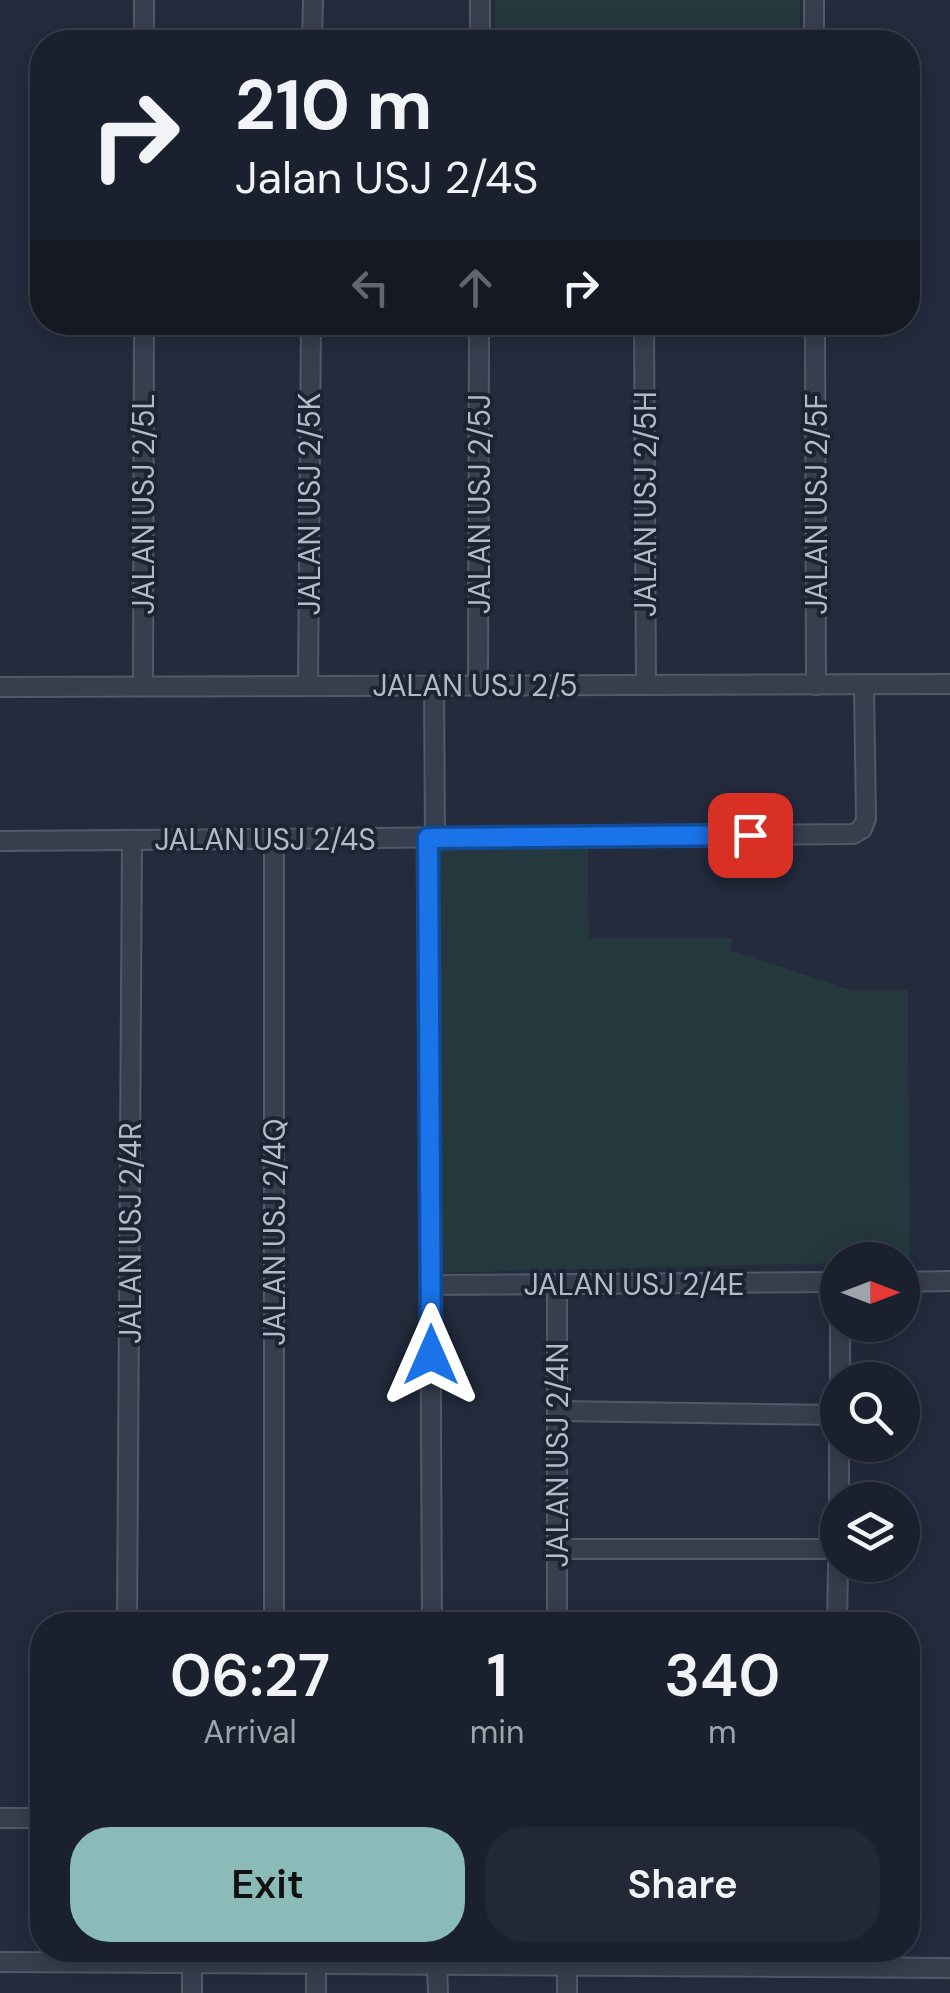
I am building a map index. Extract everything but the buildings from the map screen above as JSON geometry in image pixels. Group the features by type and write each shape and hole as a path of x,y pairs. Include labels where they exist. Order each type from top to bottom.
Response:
{"street":[{"path":"144,0 144,30"},
{"path":"312,0 312,30"},
{"path":"480,0 480,30"},
{"path":"814,0 814,30"},
{"name":"JALAN USJ 2/5L","path":"143,686 144,335"},
{"name":"JALAN USJ 2/5K","path":"308,685 310,335"},
{"name":"JALAN USJ 2/5J","path":"478,685 479,335"},
{"name":"JALAN USJ 2/5H","path":"644,335 646,685"},
{"name":"JALAN USJ 2/5F","path":"815,335 816,684"},
{"name":"JALAN USJ 2/4S","path":"0,841 853,834 862,829 866,819 864,684"},
{"name":"JALAN USJ 2/5","path":"0,686 950,684"},
{"path":"432,1612 434,685"},
{"name":"JALAN USJ 2/4Q","path":"274,839 274,1612"},
{"name":"JALAN USJ 2/4R","path":"127,1612 132,840"},
{"name":"JALAN USJ 2/4E","path":"430,1285 820,1282"},
{"path":"920,1282 950,1282"},
{"name":"JALAN USJ 2/4N","path":"557,1284 557,1612"},
{"path":"557,1411 820,1415"},
{"path":"557,1549 820,1549"},
{"path":"838,1582 838,1612"},
{"path":"0,1818 30,1818"},
{"path":"0,1962 567,1966 720,1962"},
{"path":"873,1962 950,1968"},
{"path":"192,1964 192,1993"},
{"path":"316,1964 316,1993"},
{"path":"438,1965 438,1993"},
{"path":"567,1966 567,1993"}],"shaded area":[{"path":"495,0 800,0 800,30 495,30"},
{"path":"588,843 589,938 732,938 729,950 854,991 908,990 910,1242 820,1242 820,1263 443,1273 437,845"}],"route":[{"path":"431,1355 428,838 750,835"}]}
